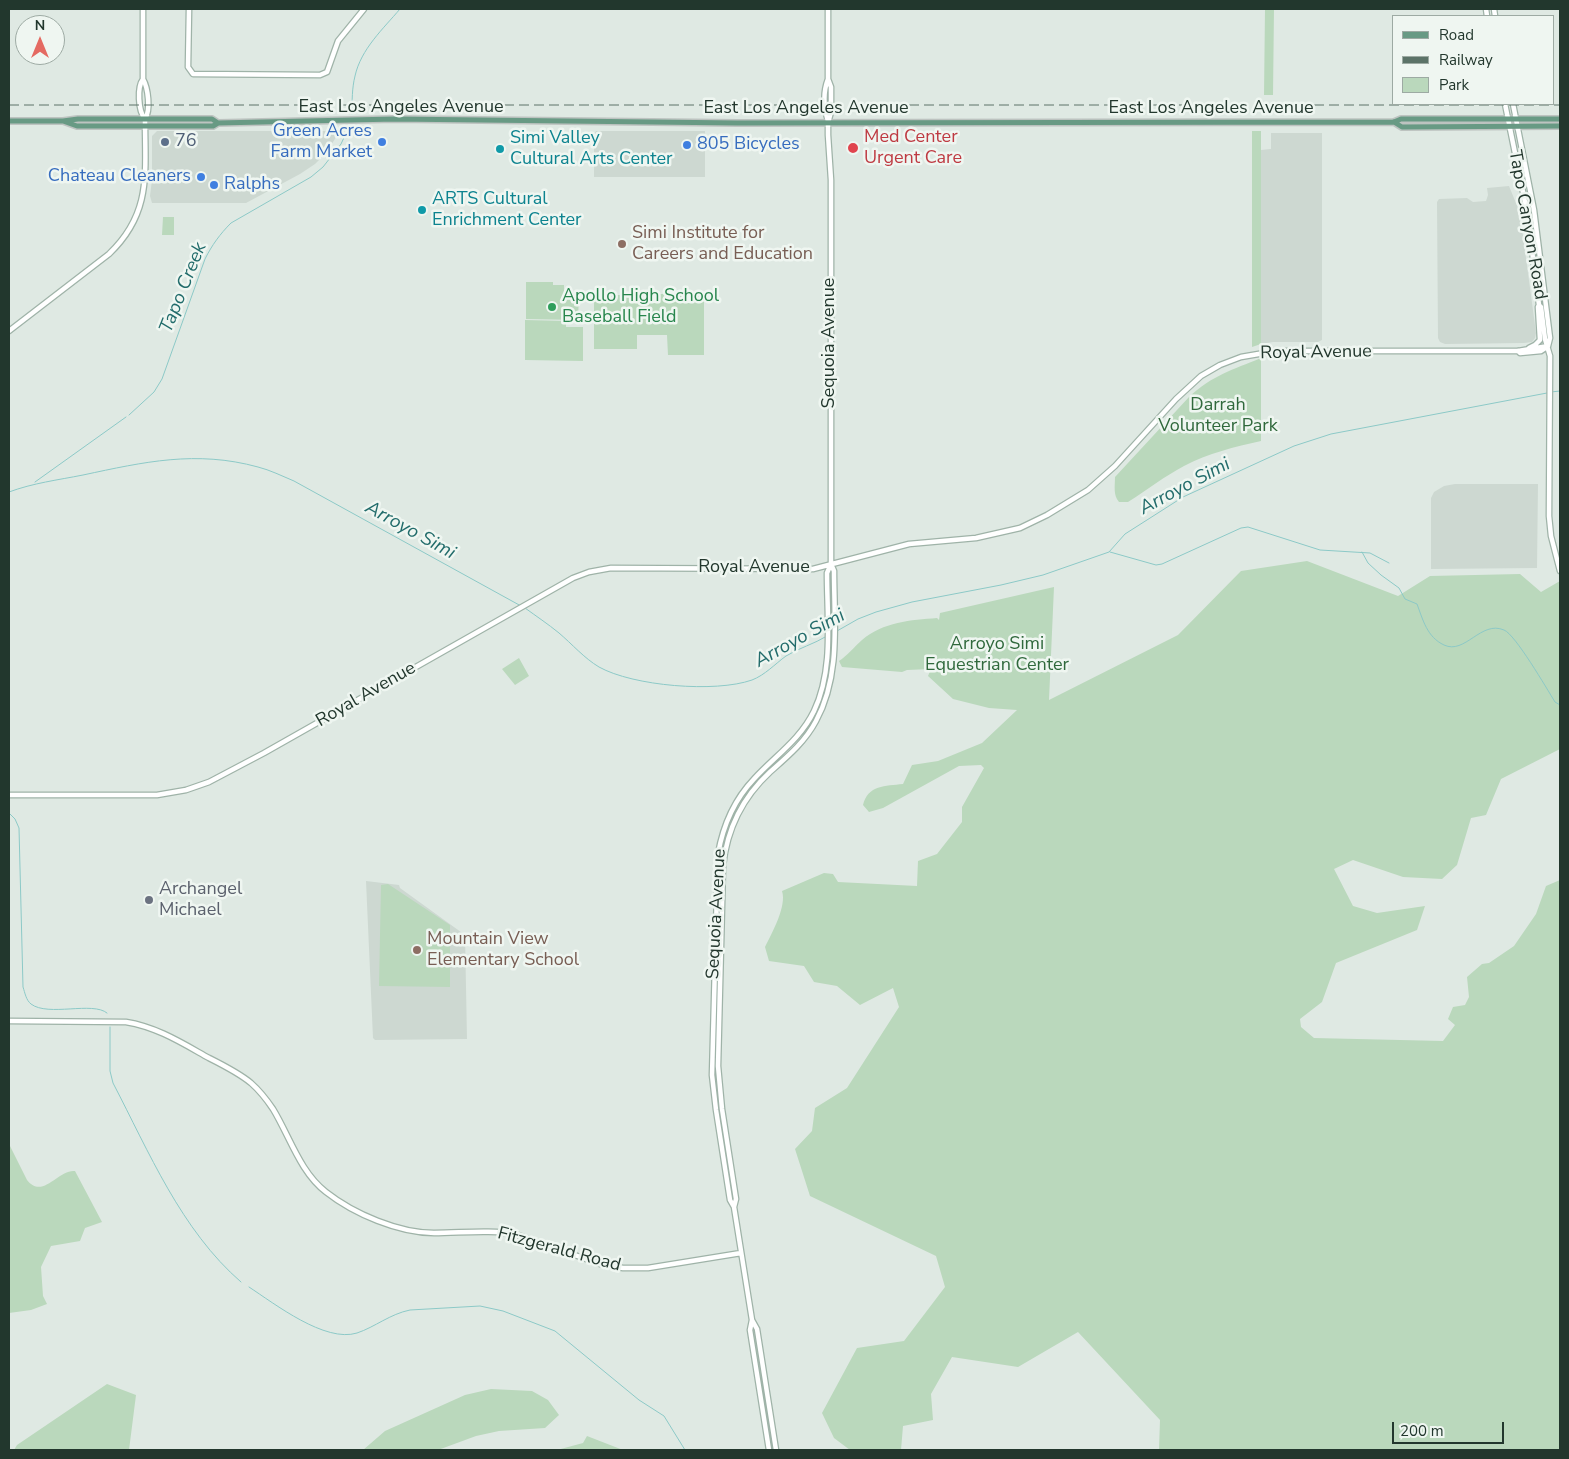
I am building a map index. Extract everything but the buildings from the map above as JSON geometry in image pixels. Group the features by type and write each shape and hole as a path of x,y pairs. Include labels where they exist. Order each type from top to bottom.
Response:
{"main road":[{"path":"9,331 104,259 121,242 136,219 144,193 145,119 148,114 146,84 143,79 143,9"},
{"path":"189,9 188,67 193,74 320,76 327,72 338,41 364,9"},
{"name":"Sequoia Avenue","path":"734,1207 736,1199 719,1079 724,856 732,826 748,797 761,781 800,744 815,723 829,690 833,670 834,571 831,564 831,180 828,123 831,112 831,86 828,79 828,9"},
{"name":"Tapo Canyon Road","path":"1505,105 1527,212 1539,305 1541,307 1545,339 1548,346"},
{"name":"Tapo Canyon Road","path":"1513,105 1534,210 1550,338 1548,346 1550,380 1549,516 1551,536 1560,571"},
{"name":"East Los Angeles Avenue","path":"9,121 212,119 218,123"},
{"name":"East Los Angeles Avenue","path":"63,121 77,126 213,126 218,123 387,119 828,123 1394,122 1401,119 1560,119"},
{"name":"East Los Angeles Avenue","path":"1394,122 1402,127 1560,126"},
{"path":"1525,349 1535,345 1540,340 1539,305"},
{"name":"Royal Avenue","path":"1518,351 1520,353 1541,351 1548,346"},
{"name":"Royal Avenue","path":"9,795 156,795 186,790 209,782 264,753 580,574 600,569 804,569 822,567 909,544 990,536 1020,528 1048,516 1076,499 1100,480 1194,382 1211,370 1241,357 1276,351 1518,351 1548,346"},
{"name":"Sequoia Avenue","path":"776,1450 757,1329 752,1320 734,1207 730,1200 712,1075 718,854 726,824 742,793 789,746 809,720 822,690 827,669 827,573 831,564"},
{"name":"Fitzgerald Road","path":"9,1021 126,1022 152,1028 171,1037 249,1082 268,1102 301,1161 325,1192 369,1218 384,1224 416,1232 504,1232 518,1235 600,1264 623,1268 648,1268 741,1254"},
{"name":"Sequoia Avenue","path":"752,1320 750,1330 768,1450"}],"shaded area":[{"path":"157,131 340,131 326,153 315,164 246,203 152,203 150,196 152,136"},
{"path":"596,131 705,131 705,177 594,177 594,134"},
{"path":"1271,133 1322,133 1322,340 1318,342 1273,342 1261,344 1261,150 1271,149"},
{"path":"1509,186 1520,213 1536,333 1535,338 1532,342 1524,343 1445,344 1440,342 1438,338 1437,202 1439,199 1467,198 1473,202 1486,201 1488,195 1487,188"},
{"path":"1455,484 1538,484 1537,568 1431,569 1431,498 1434,492 1444,486"},
{"name":"Mountain View Elementary School","path":"366,881 399,885 400,888 465,935 467,1039 375,1040 373,1038"}],"green space":[{"path":"1265,9 1274,9 1273,95 1264,95"},
{"path":"1252,131 1261,131 1261,344 1252,347"},
{"path":"163,217 174,217 174,235 162,235"},
{"name":"Apollo High School Baseball Field","path":"526,282 553,282 553,285 564,285 564,294 579,294 578,320 526,319"},
{"path":"650,294 704,294 704,355 668,355 667,335 637,335 637,349 594,349 594,295 632,295 633,299 650,299"},
{"path":"525,320 566,321 566,327 583,327 583,361 525,360"},
{"name":"Darrah Volunteer Park","path":"1261,358 1261,441 1202,457 1170,474 1128,502 1119,502 1115,493 1115,477 1189,397 1215,378"},
{"name":"Arroyo Simi Equestrian Center","path":"1307,561 1398,596 1430,576 1520,574 1541,592 1560,581 1560,749 1501,779 1486,815 1471,818 1457,865 1442,879 1403,877 1353,860 1334,869 1353,906 1377,913 1425,906 1417,930 1336,963 1322,1002 1300,1019 1301,1027 1314,1038 1443,1041 1455,1025 1448,1019 1453,1007 1465,1005 1469,997 1467,977 1482,964 1489,963 1514,946 1536,914 1546,886 1560,880 1560,1450 1159,1450 1160,1420 1078,1332 1018,1367 952,1357 931,1394 933,1420 903,1426 901,1450 850,1450 834,1438 822,1413 857,1348 904,1341 945,1287 936,1256 810,1196 795,1149 812,1131 815,1108 847,1088 899,1007 893,988 860,1005 837,986 814,982 804,966 769,961 765,947 781,912 782,891 824,873 833,874 838,882 917,886 918,861 937,854 962,822 962,807 984,768 981,765 959,766 883,808 869,812 863,805 865,798 878,788 903,784 912,765 938,761 982,743 1017,710 989,708 953,699 928,676 931,669 902,672 842,667 839,661 862,640 879,629 917,620 937,618 939,620 940,613 1054,587 1049,700 1178,635 1241,571"},
{"path":"519,658 529,676 515,685 502,669"},
{"path":"388,884 450,925 450,987 379,986 381,885"},
{"path":"9,1144 27,1180 33,1185 39,1187 45,1185 63,1174 75,1171 102,1222 85,1228 80,1241 51,1246 41,1267 43,1296 47,1304 31,1310 9,1313"},
{"path":"107,1384 136,1395 129,1450 14,1450 17,1445"},
{"path":"491,1389 532,1391 548,1400 559,1415 545,1428 499,1431 476,1436 438,1450 363,1450 385,1431 465,1395"},
{"path":"587,1436 623,1450 557,1450 583,1443"}],"waterway":[{"name":"Tapo Creek","path":"352,114 354,81 362,57 373,40 400,9"},
{"name":"Tapo Creek","path":"129,415 154,392 162,379 205,259 213,244 231,223 311,177 323,167 341,144 348,129"},
{"name":"Arroyo Simi","path":"1551,392 1560,391"},
{"name":"Arroyo Simi","path":"837,631 858,619 876,612 912,602 1043,575 1109,552 1125,534 1183,497 1294,446 1331,434 1547,393"},
{"name":"Tapo Creek","path":"35,482 126,417"},
{"name":"Arroyo Simi","path":"9,492 27,486 149,462 213,459 258,467 294,481 521,606"},
{"path":"1110,552 1156,565 1162,564 1241,528 1248,527 1320,550 1370,553 1389,563"},
{"path":"1362,552 1368,563 1399,588 1405,599 1417,604 1430,633 1438,642 1452,647 1488,630 1496,628 1504,630 1515,641 1555,702 1560,705"},
{"name":"Arroyo Simi","path":"525,608 564,637 599,667 632,679 674,686 717,686 752,680 766,672 786,656 827,636"},
{"path":"9,813 15,819 19,828 23,987 27,998 31,1004 39,1008 92,1008 107,1013"},
{"path":"110,1027 110,1071 113,1083 140,1136 168,1189 201,1239 241,1282"},
{"path":"249,1287 301,1320 330,1332 344,1335 357,1333 396,1314 410,1310 480,1306 503,1311 555,1331 639,1400 664,1416 685,1450"}],"railway":[{"path":"9,105 1560,105"}],"place":[{"name":"76","path":"165,142"},
{"name":"Green Acres Farm Market","path":"382,142"},
{"name":"805 Bicycles","path":"687,145"},
{"name":"Med Center Urgent Care","path":"853,148"},
{"name":"Simi Valley Cultural Arts Center","path":"500,149"},
{"name":"Chateau Cleaners","path":"201,177"},
{"name":"Ralphs","path":"214,185"},
{"name":"ARTS Cultural Enrichment Center","path":"422,210"},
{"name":"Simi Institute for Careers and Education","path":"622,244"},
{"name":"Apollo High School Baseball Field","path":"552,307"},
{"name":"Archangel Michael","path":"149,900"},
{"name":"Mountain View Elementary School","path":"417,950"}]}
